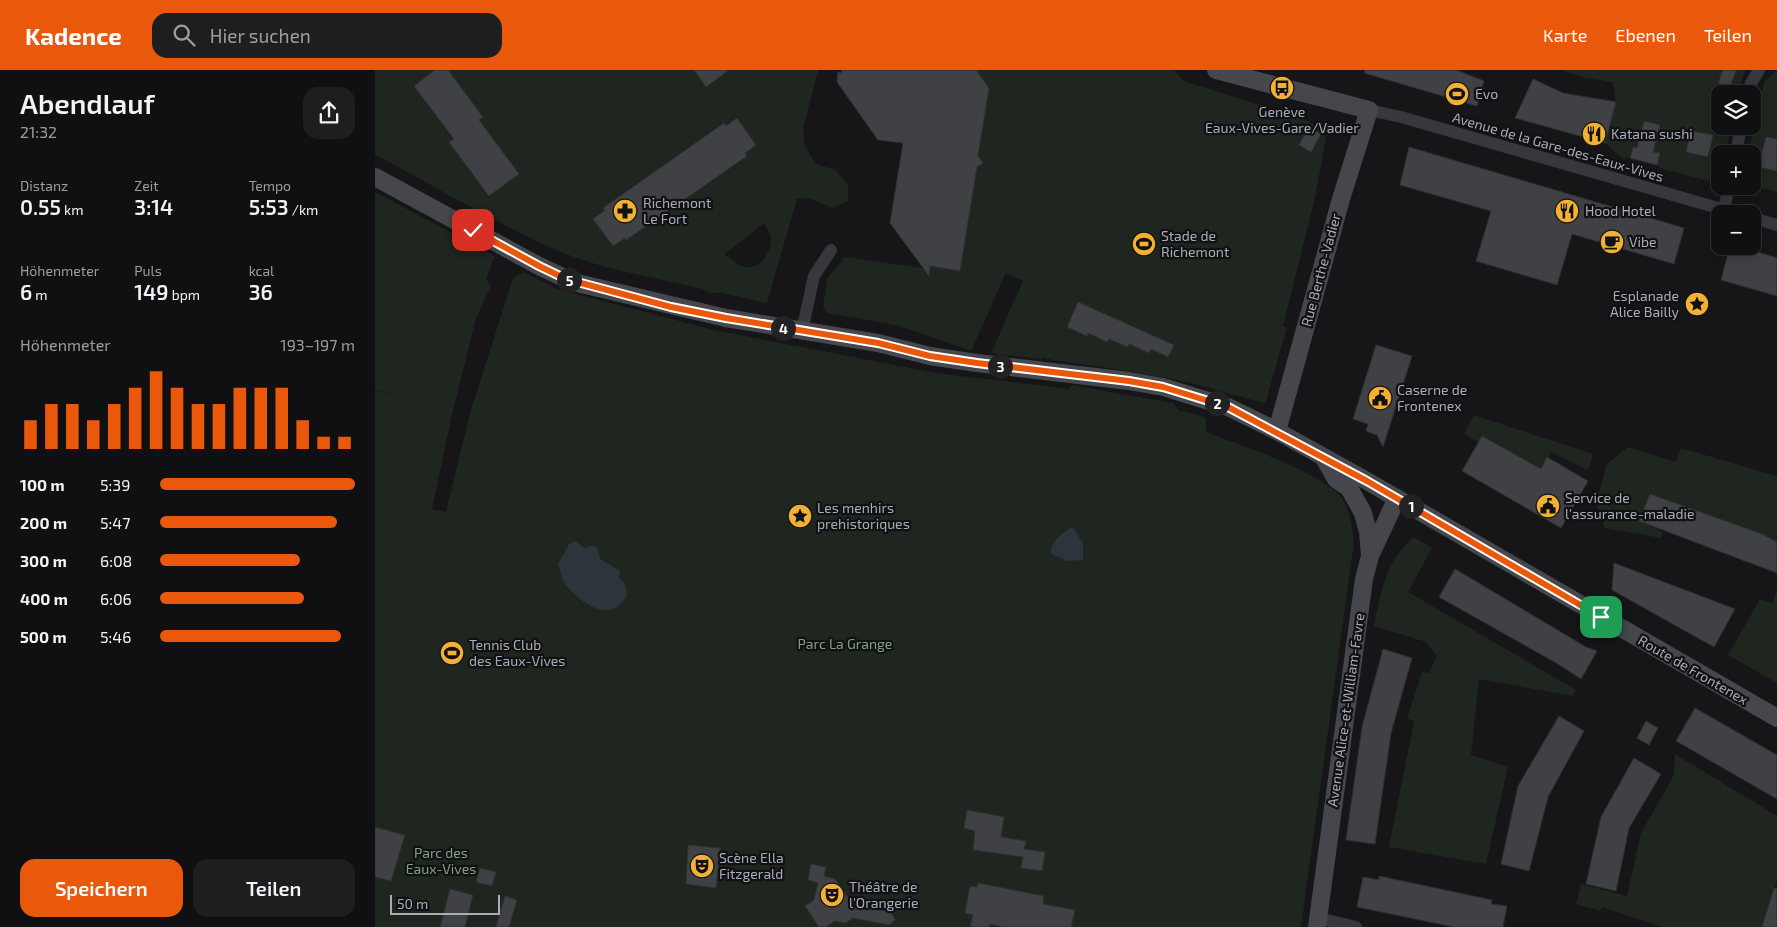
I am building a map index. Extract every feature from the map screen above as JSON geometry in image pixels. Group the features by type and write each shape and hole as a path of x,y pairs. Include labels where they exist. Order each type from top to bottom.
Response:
{"main road":[{"path":"1216,70 1369,110"},
{"name":"Rue Berthe-Vadier","path":"1277,431 1341,200 1369,110"},
{"name":"Route de Frontenex","path":"375,176 539,266 573,282 671,307 878,343 930,356 1163,387 1228,407 1277,431 1397,498 1777,718"},
{"path":"1323,457 1336,479 1349,488 1363,513 1368,532 1370,556"},
{"name":"Avenue Alice-et-William-Favre","path":"1318,922 1360,601 1370,556 1397,498"}],"street":[{"path":"1750,85 1759,70"},
{"name":"Avenue de la Gare-des-Eaux-Vives","path":"1369,110 1401,117 1711,206"},
{"path":"1761,220 1777,224"},
{"path":"802,331 814,276 831,250"},
{"path":"1318,922 1356,927"}],"green space":[{"path":"375,70 818,70 803,129 805,146 816,164 835,170 848,184 848,201 833,208 808,198 797,199 767,303 721,293 710,293 703,289 591,263 573,257 510,228 375,154","holes":["764,223 771,238 771,244 767,254 760,263 751,267 745,267 724,255"]},
{"name":"Stade de Richemont","path":"976,70 1174,70 1184,81 1306,120 1322,129 1326,139 1315,197 1283,326 1287,327 1266,401 1263,403 1192,383 1129,371 1052,360 1044,357 1041,359 991,353 1023,281 1006,273 971,351 900,326 827,313 823,306 827,279 845,257 929,269 930,266 960,271 989,89"},
{"path":"1561,70 1745,70 1741,85 1711,85 1711,135 1729,135 1727,145 1711,145 1711,181 1659,168 1659,165 1626,157 1625,160 1605,143 1616,102 1613,82 1582,77"},
{"path":"1777,70 1777,192 1761,188 1761,145 1750,145 1752,135 1761,135 1761,96 1764,82"},
{"name":"Parc La Grange","path":"375,192 495,256 486,278 491,286 476,318 452,415 432,509 446,512 471,410 513,278 524,272 557,289 714,330 936,373 1070,389 1071,385 1173,403 1180,411 1203,416 1206,419 1206,432 1278,460 1316,478 1331,488 1341,497 1347,507 1354,542 1301,927 375,927 375,390 395,396 375,389"},
{"path":"1474,415 1593,454 1588,470 1551,452 1541,469 1482,436 1478,442 1464,434"},
{"path":"1628,447 1676,462 1681,448 1777,476 1777,542 1650,494 1639,521 1663,532 1661,538 1605,528 1596,503 1607,464"},
{"path":"1414,537 1432,548 1408,592 1576,690 1573,696 1479,679 1471,755 1508,767 1486,864 1389,847 1414,721 1407,719 1422,672 1429,673 1437,656 1426,642 1374,626 1386,577 1397,555"},
{"path":"1777,590 1777,683 1728,655 1760,599 1772,603"},
{"path":"1675,754 1777,816 1777,880 1762,927 1662,927 1602,907 1601,911 1576,904 1581,884 1627,896 1641,833 1674,775"}],"shaded area":[{"path":"1073,527 1083,544 1083,560 1067,561 1050,553 1058,537"},
{"path":"575,541 584,548 593,546 598,549 600,559 620,571 619,578 625,583 627,595 621,604 614,609 606,610 588,605 573,593 564,581 558,564 569,544"}],"building":[{"path":"435,70 448,70 483,117 479,120 519,174 489,196 449,142 454,139 414,86"},
{"path":"694,70 729,70 706,87"},
{"path":"842,70 976,70 989,88 978,156 983,163 977,167 960,271 930,266 929,276 890,223 903,143 878,140 837,82 838,72 841,73"},
{"path":"1365,70 1456,70 1484,81 1477,106 1364,73"},
{"path":"1723,70 1736,70 1731,85 1718,83"},
{"path":"1533,79 1563,93 1616,102 1605,143 1515,118"},
{"path":"737,118 756,145 745,153 747,156 626,240 625,238 613,246 593,219 605,210 603,208 724,123 726,126"},
{"path":"1644,121 1660,125 1653,152 1660,153 1657,165 1630,158 1633,147 1637,148"},
{"path":"1309,127 1321,134 1311,152 1299,145"},
{"path":"1691,131 1713,135 1708,157 1686,152"},
{"path":"1766,137 1777,139 1777,171 1761,168 1761,156"},
{"path":"1409,147 1684,228 1674,264 1572,234 1557,285 1476,261 1491,211 1400,185"},
{"path":"1761,253 1777,258 1777,296 1721,280 1728,255 1761,255"},
{"path":"1078,302 1174,345 1168,357 1151,349 1149,353 1129,344 1128,347 1109,339 1107,342 1088,333 1087,336 1067,327"},
{"path":"1376,345 1412,356 1383,447 1377,435 1366,431 1368,424 1353,419"},
{"path":"1482,436 1541,469 1547,457 1588,481 1561,528 1462,471"},
{"path":"1650,494 1762,534 1777,542 1777,573 1639,521"},
{"path":"1614,563 1735,609 1714,647 1612,590"},
{"path":"1455,569 1586,647 1597,651 1581,679 1439,597"},
{"path":"1383,649 1412,658 1391,733 1375,844 1346,840 1362,727"},
{"path":"1695,708 1777,755 1777,799 1676,741"},
{"path":"1559,716 1584,731 1548,797 1529,871 1501,864 1518,786"},
{"path":"1646,721 1658,728 1649,745 1637,738"},
{"path":"1634,758 1661,774 1629,828 1616,891 1586,884 1601,817"},
{"path":"967,810 1004,817 1001,837 1026,841 1024,849 1045,852 1042,871 1021,868 1023,857 973,850 975,831 964,828"},
{"path":"375,827 405,835 391,881 375,877"},
{"name":"Scène Ella Fitzgerald","path":"688,845 720,848 716,888 686,884"},
{"name":"Théâtre de l'Orangerie","path":"811,864 826,867 824,876 835,879 853,905 891,912 895,920 889,925 853,918 845,923 835,921 826,927 819,927 805,906 814,900 818,883 808,880"},
{"path":"480,868 496,872 492,886 476,882"},
{"path":"1379,876 1492,900 1491,904 1507,906 1503,927 1454,927 1357,907 1363,877 1379,880"},
{"path":"978,883 1044,896 1043,904 1075,910 1071,927 1004,927 990,924 989,927 970,927 973,915 965,913 970,886 977,887"},
{"path":"1774,888 1777,889 1777,927 1762,927"},
{"path":"450,889 473,895 465,927 440,927"},
{"path":"505,896 517,900 509,927 496,927"}],"place":[{"name":"Genève Eaux-Vives-Gare/Vadier","path":"1282,88"},
{"name":"Evo","path":"1457,94"},
{"name":"Katana sushi","path":"1594,134"},
{"name":"Richemont Le Fort","path":"625,211"},
{"name":"Hood Hotel","path":"1567,211"},
{"name":"Vibe","path":"1612,242"},
{"name":"Stade de Richemont","path":"1144,244"},
{"name":"Esplanade Alice Bailly","path":"1697,304"},
{"name":"Caserne de Frontenex","path":"1380,398"},
{"name":"Service de l'assurance-maladie","path":"1548,506"},
{"name":"Les menhirs prehistoriques","path":"800,516"},
{"name":"Tennis Club des Eaux-Vives","path":"452,653"},
{"name":"Scène Ella Fitzgerald","path":"702,866"},
{"name":"Théâtre de l'Orangerie","path":"832,895"}],"route":[{"path":"473,230 556,275 573,282 671,307 878,343 930,356 1163,387 1228,407 1277,431 1367,481 1601,617"}],"park label":[{"name":"Parc des Eaux-Vives","path":"441,862"}]}
